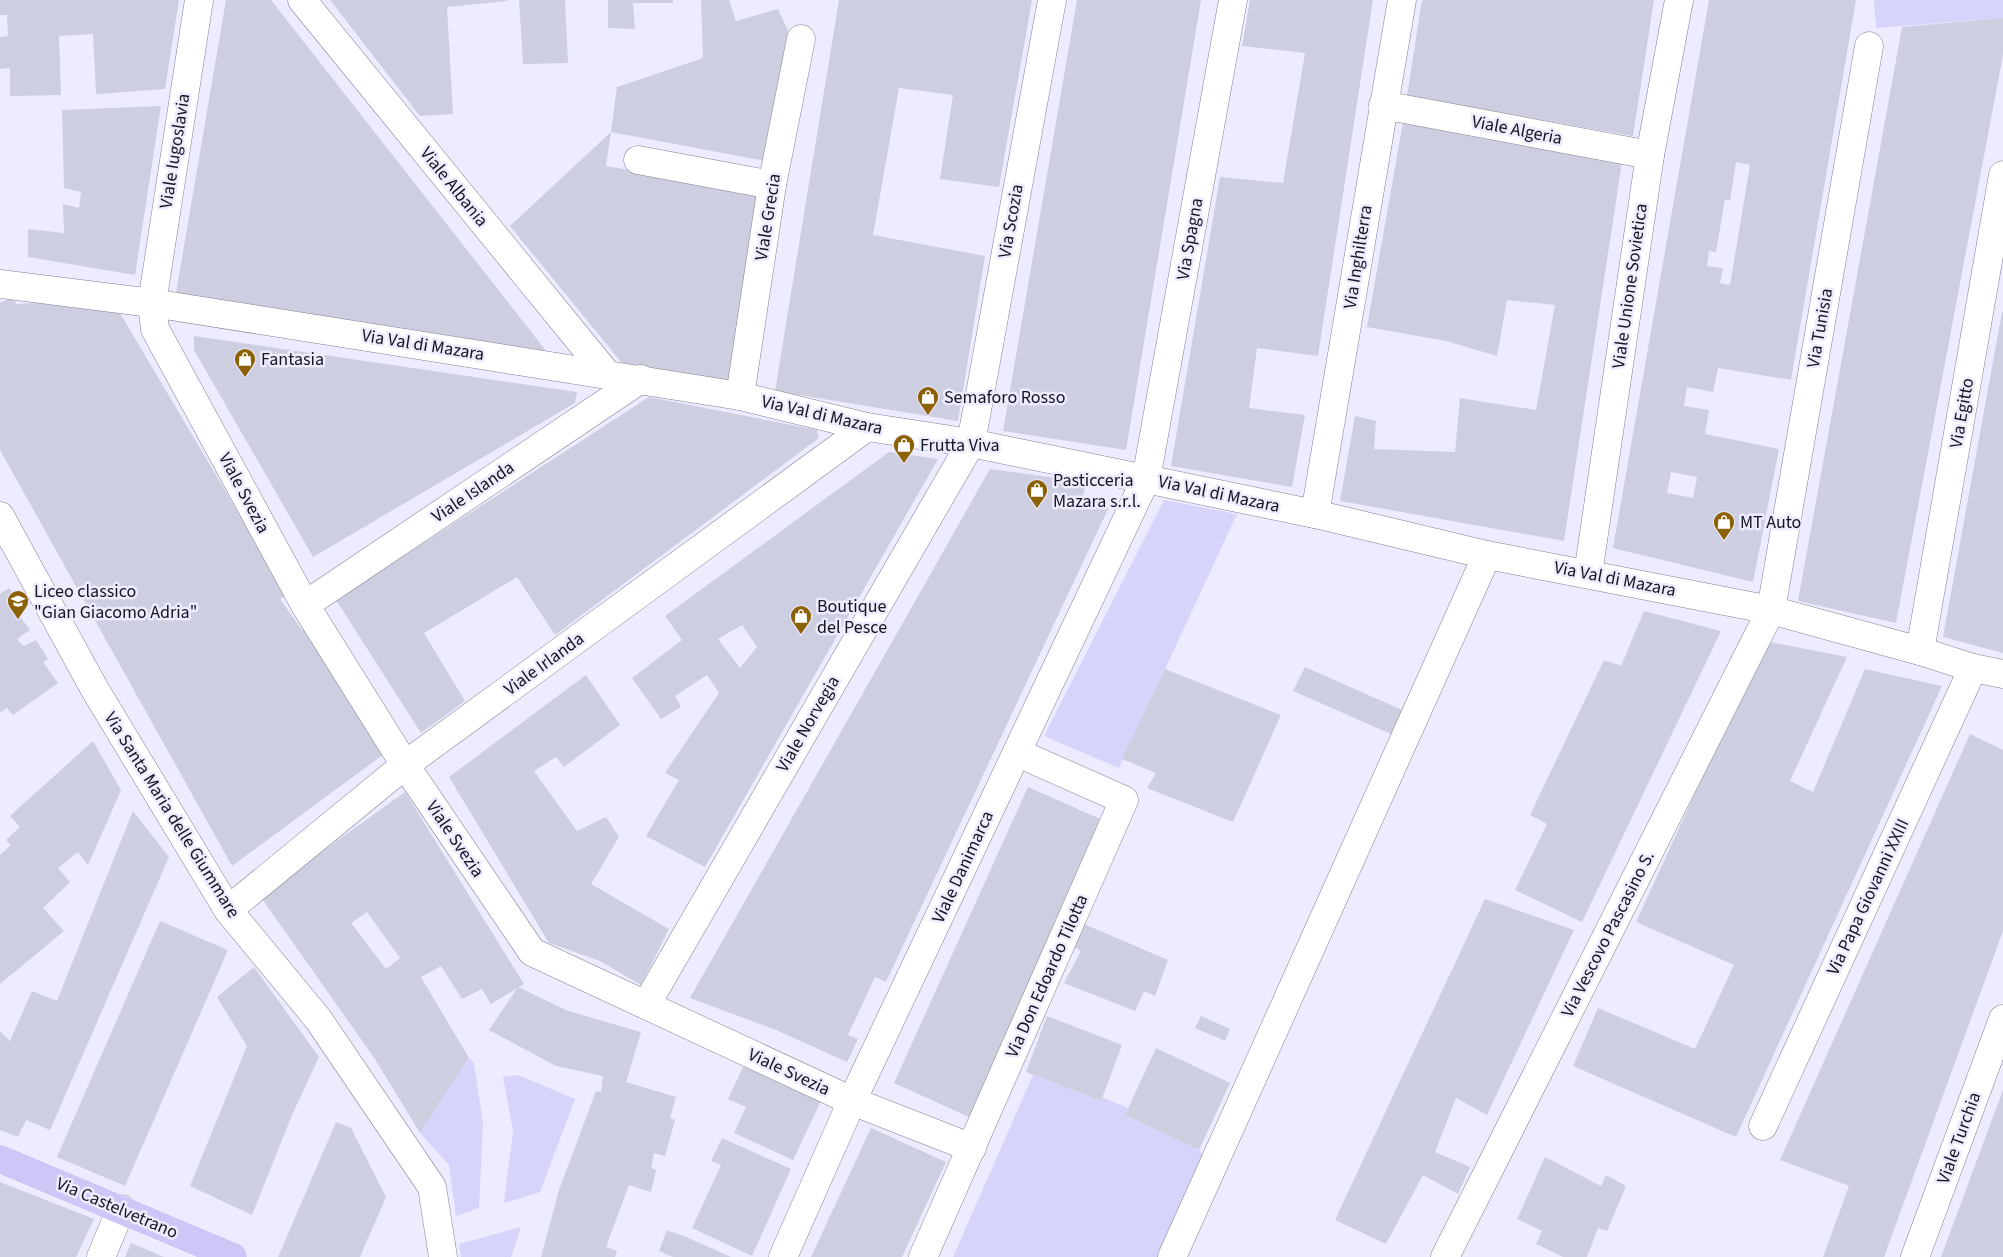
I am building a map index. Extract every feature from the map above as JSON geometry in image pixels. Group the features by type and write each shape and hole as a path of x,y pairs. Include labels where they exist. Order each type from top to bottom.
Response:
{"main road":[{"name":"Via Castelvetrano","path":"0,1159 233,1257"}],"street":[{"name":"Viale Iugoslavia","path":"152,302 199,0"},
{"name":"Viale Albania","path":"302,0 606,373"},
{"name":"Via Scozia","path":"970,443 1052,0"},
{"name":"Via Spagna","path":"1146,479 1233,0"},
{"name":"Via Inghilterra","path":"1316,514 1402,0"},
{"name":"Viale Unione Sovietica","path":"1588,574 1650,155 1679,0"},
{"name":"Viale Grecia","path":"740,396 772,186 801,39"},
{"name":"Via Tunisia","path":"1771,610 1869,46"},
{"name":"Viale Algeria","path":"1383,106 1650,155"},
{"path":"638,160 772,186"},
{"name":"Via Egitto","path":"1920,651 2003,175"},
{"name":"Via Val di Mazara","path":"6,284 152,302 606,373 740,396 867,427 970,443 1316,514 1488,556 1771,610 1920,651 1973,668 2003,674"},
{"name":"Viale Svezia","path":"152,302 155,329 304,605 405,765 532,952 852,1102 972,1148"},
{"name":"Viale Islanda","path":"304,605 641,379"},
{"name":"Viale Irlanda","path":"228,910 405,765 867,427"},
{"name":"Viale Norvegia","path":"646,1005 970,443"},
{"name":"Viale Danimarca","path":"783,1257 852,1102 1146,479"},
{"name":"Via Santa Maria delle Giummare","path":"0,516 94,688 228,910 318,1019 432,1187 443,1257"},
{"path":"1172,1257 1488,556"},
{"name":"Via Vescovo Pascasino S.","path":"1444,1257 1771,610"},
{"name":"Via Papa Giovanni XXIII","path":"1763,1126 1973,668"},
{"name":"Via Don Edoardo Tilotta","path":"923,1257 1124,800 1018,753"},
{"name":"Viale Turchia","path":"1914,1257 2003,1019"},
{"path":"100,1257 121,1209"}],"shaded area":[{"path":"1874,0 2003,0 2003,18 1876,28"},
{"path":"1164,500 1237,514 1119,768 1044,736"},
{"path":"469,1058 474,1063 483,1124 479,1208 456,1216 449,1165 420,1133"},
{"path":"518,1075 575,1099 540,1192 504,1203 513,1131 503,1077"},
{"path":"1033,1075 1101,1101 1102,1097 1128,1108 1125,1115 1199,1150 1207,1159 1158,1257 953,1257"},
{"path":"521,1227 511,1257 461,1257 459,1244"}],"building":[{"path":"0,0 179,0 165,89 96,94 93,34 59,36 61,95 10,96 10,68 0,69 0,37 8,36 7,15 0,15"},
{"path":"226,0 271,0 547,352 176,293"},
{"path":"330,0 507,1 447,7 453,114 420,116"},
{"path":"519,0 565,0 568,63 523,64"},
{"path":"608,0 673,0 673,3 633,3 635,29 608,28"},
{"path":"701,0 729,0 736,21 778,9 788,31 766,161 611,132 617,87 703,58"},
{"path":"839,0 1032,0 999,187 940,179 953,95 899,88 873,235 985,256 958,421 775,391"},
{"path":"1077,0 1201,0 1126,450 1003,431"},
{"path":"1250,0 1373,0 1318,356 1257,348 1249,408 1305,415 1292,487 1171,466 1220,177 1283,183 1305,53 1242,46"},
{"path":"1422,0 1654,0 1633,136 1407,96"},
{"path":"1709,0 1856,0 1791,380 1718,368 1713,392 1687,387 1684,406 1709,410 1705,434 1779,449 1753,582 1613,548","holes":["1736,162 1750,165 1730,285 1720,283 1723,268 1707,266 1709,251 1716,252 1725,199 1730,201","1671,472 1697,477 1693,498 1667,493"]},
{"path":"2003,18 2003,55 1896,623 1798,601 1902,27"},
{"path":"161,106 135,275 28,257 28,229 64,233 63,204 79,208 81,192 64,188 62,110"},
{"path":"1403,122 1622,162 1564,541 1340,501 1355,416 1376,421 1374,449 1455,452 1460,398 1536,410 1555,305 1507,300 1497,356 1446,341 1367,327"},
{"path":"611,132 606,166 760,193 730,385 626,368 510,226"},
{"path":"13,297 16,304 52,302 114,303 287,595 280,599 302,630 309,626 384,754 232,866 0,450 0,303"},
{"path":"2003,312 2003,653 1943,637"},
{"path":"194,336 577,392 575,403 313,557 194,350"},
{"path":"649,397 817,430 819,438 555,635 517,577 424,633 465,701 421,733 336,600"},
{"path":"889,452 938,459 705,867 646,836 679,780 665,773 719,693 707,675 675,696 681,707 661,719 632,678 682,640 665,616","holes":["742,625 757,647 740,668 718,639"]},
{"path":"990,469 1087,482 1082,499 1109,507 886,982 875,977 848,1035 858,1039 847,1062 776,1030 690,998"},
{"path":"9,588 22,605 15,610 30,630 17,639 23,646 36,640 48,659 43,662 58,683 13,715 7,708 0,713 0,594"},
{"path":"1644,611 1721,631 1582,922 1515,890 1547,824 1530,815 1604,660 1621,666"},
{"path":"1765,641 1847,657 1790,781 1813,792 1865,669 1942,686 1736,1137 1573,1066 1598,1008 1695,1049 1734,965 1636,922"},
{"path":"1305,667 1402,710 1391,734 1293,691"},
{"path":"1165,669 1281,715 1233,822 1147,788 1156,773 1122,759"},
{"path":"586,675 620,725 564,767 556,757 534,771 577,831 606,817 619,837 591,884 669,929 641,985 600,961 549,943 449,777"},
{"path":"1970,734 2003,750 2003,931 1884,1257 1823,1257 1849,1186 1780,1160"},
{"path":"93,741 121,790 88,865 78,852 58,868 70,882 43,908 64,931 0,984 0,855 11,845 6,840 20,827 10,816"},
{"path":"1028,787 1105,821 971,1118 894,1083"},
{"path":"405,792 524,984 491,1004 482,989 462,999 441,966 421,977 469,1058 420,1133 375,1059 260,896","holes":["367,912 400,958 386,969 351,923"]},
{"path":"133,811 169,857 50,1130 26,1120 18,1137 0,1130 0,1031 10,1041 32,991 57,1001"},
{"path":"1485,899 1574,930 1487,1115 1456,1098 1435,1152 1470,1167 1458,1194 1423,1175 1386,1244 1335,1220"},
{"path":"160,921 228,950 125,1186 57,1157"},
{"path":"1084,924 1168,960 1155,996 1144,991 1135,1011 1064,983 1081,951 1073,946"},
{"path":"254,967 319,1057 292,1115 252,1215 190,1186 247,1046 217,997"},
{"path":"518,987 568,1011 641,1032 626,1082 676,1097 670,1118 675,1120 665,1156 654,1153 651,1168 656,1170 651,1192 629,1185 606,1247 617,1251 615,1257 541,1257 559,1190 596,1091 601,1092 603,1076 556,1066 489,1030"},
{"path":"1047,1016 1122,1045 1101,1101 1026,1072"},
{"path":"1201,1016 1230,1029 1225,1041 1195,1028"},
{"path":"1156,1048 1230,1083 1199,1150 1125,1115"},
{"path":"745,1063 822,1099 793,1160 734,1133 746,1107 728,1099"},
{"path":"2003,1090 2003,1257 1941,1257"},
{"path":"336,1122 351,1128 386,1197 360,1257 278,1257"},
{"path":"871,1128 946,1162 902,1257 811,1257"},
{"path":"722,1138 791,1169 752,1256 692,1228 721,1165 711,1161"},
{"path":"1545,1157 1601,1186 1606,1175 1626,1186 1607,1231 1598,1228 1587,1257 1563,1257 1536,1244 1542,1231 1517,1219"},
{"path":"0,1182 94,1219 76,1257 0,1257"},
{"path":"667,1230 731,1257 673,1257 659,1251"},
{"path":"131,1243 164,1257 125,1257"}],"place":[{"name":"Fantasia","path":"245,378"},
{"name":"Semaforo Rosso","path":"928,416"},
{"name":"Frutta Viva","path":"904,464"},
{"name":"Pasticceria Mazara s.r.l.","path":"1037,509"},
{"name":"MT Auto","path":"1724,541"},
{"name":"Liceo classico \"Gian Giacomo Adria\"","path":"18,620"},
{"name":"Boutique del Pesce","path":"801,635"}]}
